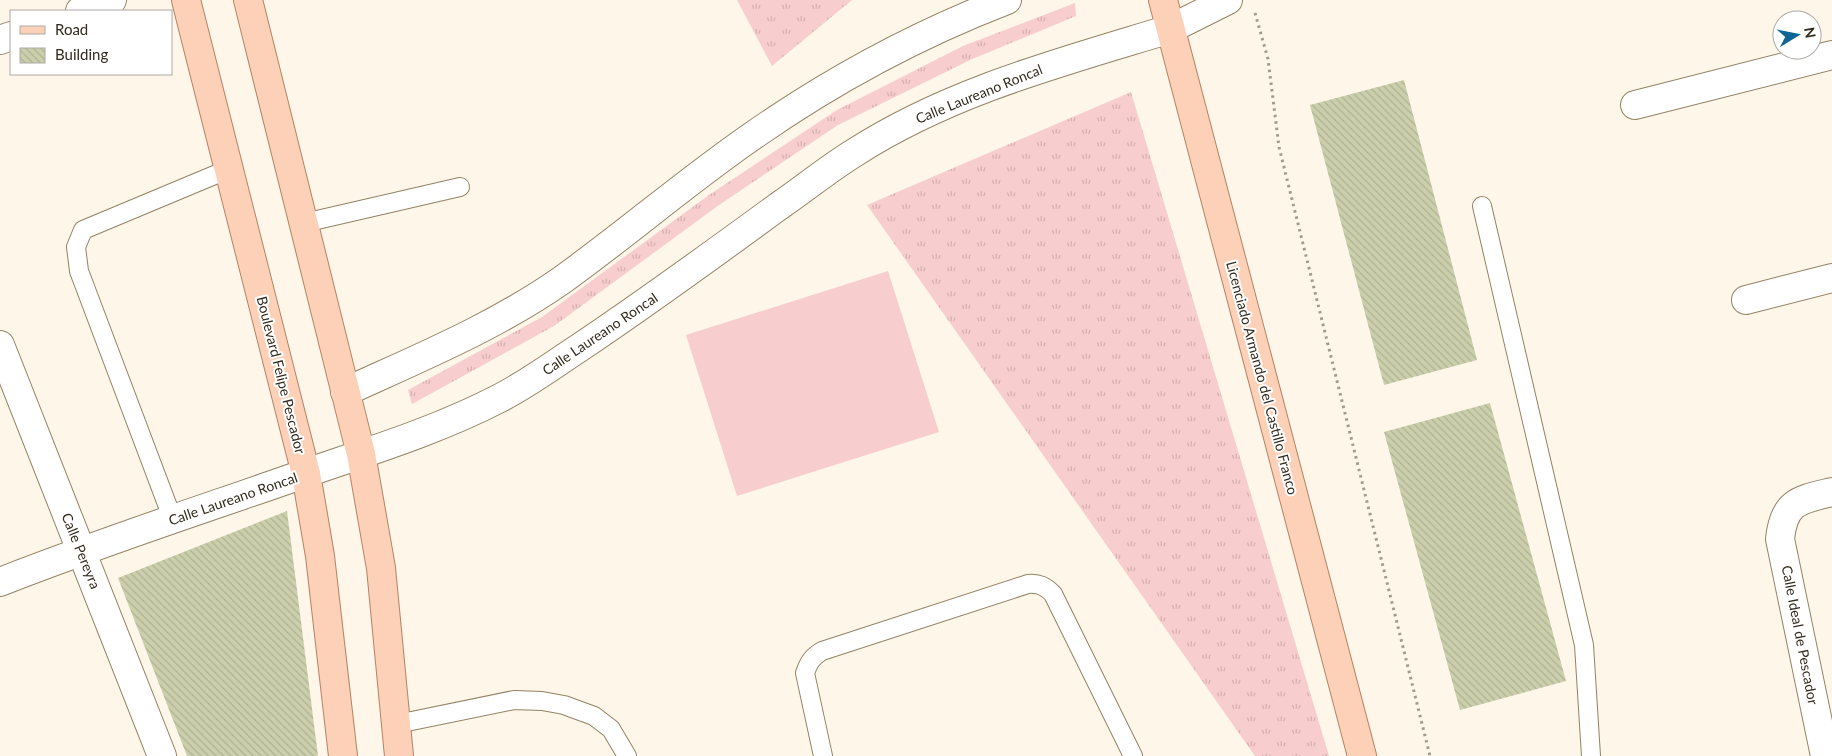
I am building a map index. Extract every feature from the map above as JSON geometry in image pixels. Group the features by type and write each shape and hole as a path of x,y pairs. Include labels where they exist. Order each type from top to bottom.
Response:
{"main road":[{"name":"Boulevard Felipe Pescador","path":"186,0 306,474 320,556 343,756"},
{"path":"248,0 361,454 381,568 399,756"},
{"name":"Licenciado Armando del Castillo Franco","path":"1163,0 1362,756"}],"street":[{"path":"83,10 112,0"},
{"path":"345,392 472,334 517,309 562,280 750,137 856,70 968,15 1007,0"},
{"name":"Calle Laureano Roncal","path":"0,582 81,550 361,454 452,420 498,400 534,379 626,318 853,153 894,130 940,107 994,85 1048,66 1170,29 1228,0"},
{"path":"1635,105 1832,55"},
{"path":"1746,300 1832,278"},
{"name":"Calle Pereyra","path":"0,345 162,756"},
{"name":"Calle Ideal de Pescador","path":"1826,742 1780,539 1782,524 1786,514 1796,503 1809,497 1832,492"}],"lane":[{"path":"173,520 80,271 76,247 83,230 229,170"},
{"path":"304,223 460,188"},
{"path":"1482,206 1584,646 1591,756"},
{"path":"823,756 805,673 809,662 815,655 822,651 1028,584 1035,584 1042,585 1053,594 1133,756"},
{"path":"397,724 514,700 542,701 564,705 594,716 612,729 627,756"}],"path":[{"path":"1254,8 1268,59 1279,148 1430,756"}],"green space":[{"path":"737,0 852,0 772,66"},
{"path":"1075,3 1076,16 970,60 838,125 719,205 554,326 412,404 408,390 542,317 709,195 837,110 963,46"},
{"path":"1131,92 1329,756 1255,756 867,205"},
{"path":"888,271 939,432 737,496 686,335"}],"building":[{"path":"1404,80 1477,360 1384,385 1310,105"},
{"path":"1490,403 1566,681 1460,710 1384,432"},
{"path":"287,511 318,756 187,756 118,578"}]}
